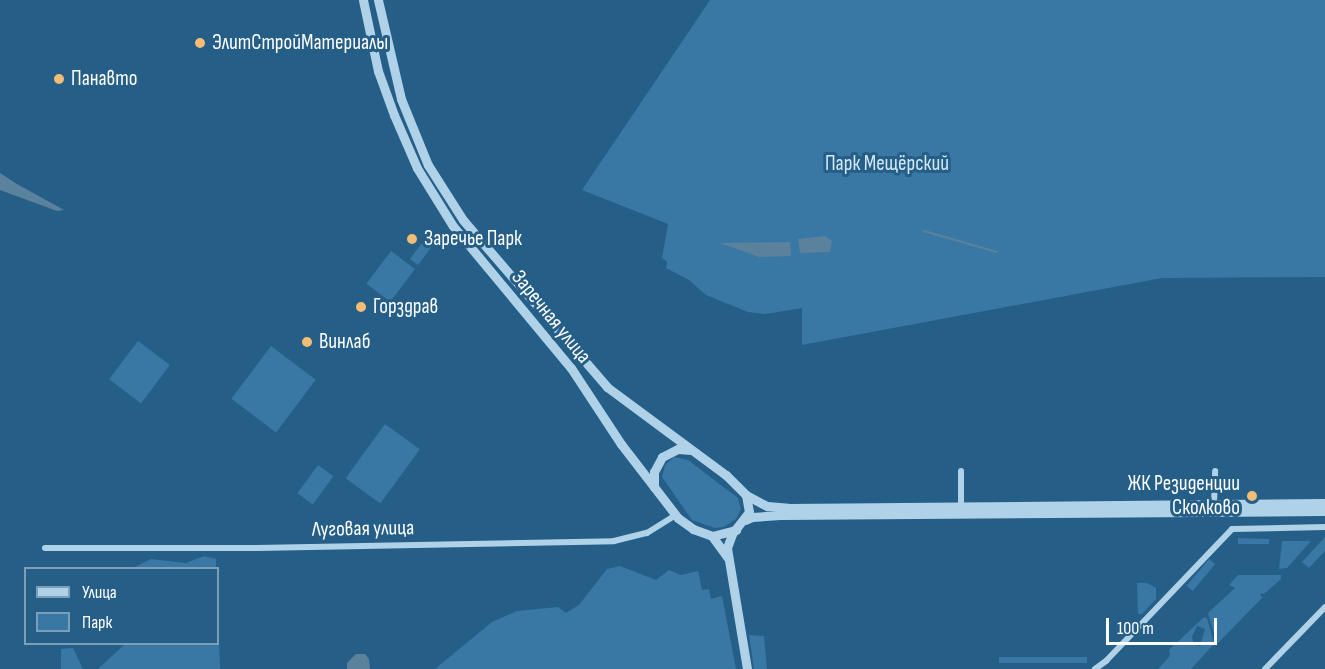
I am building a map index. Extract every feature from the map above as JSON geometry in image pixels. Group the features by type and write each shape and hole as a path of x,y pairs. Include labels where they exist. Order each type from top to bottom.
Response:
{"street":[{"name":"Заречная улица","path":"363,0 378,71 391,109 434,199 453,226 571,368 621,444 676,515 693,529 712,536 727,557 742,629 747,669"},
{"name":"Заречная улица","path":"378,0 392,68 405,110 428,165 463,220 607,387 726,475 746,495"},
{"path":"654,487 654,472 662,457 678,449 693,450"},
{"path":"961,471 961,506"},
{"path":"1214,504 1215,471"},
{"path":"746,495 767,506 788,508 1325,503"},
{"path":"727,557 728,542 749,512 746,495"},
{"path":"745,520 752,517 780,515 1325,511"},
{"name":"Луговая улица","path":"45,548 263,548 614,541 647,533 676,515"},
{"path":"1095,669 1106,661 1232,529 1325,527"},
{"path":"712,536 736,530"},
{"path":"1265,669 1325,607"}],"green space":[{"name":"Парк Мещёрский","path":"710,0 1325,0 1325,277 1162,278 802,345 802,308 765,314 748,312 706,295 689,280 666,268 667,262 662,258 668,224 582,190"},
{"path":"428,235 436,241 418,265 410,259"},
{"path":"391,251 415,269 390,302 366,284"},
{"path":"138,341 170,365 141,403 109,379"},
{"path":"271,346 316,380 276,432 231,399"},
{"path":"385,424 420,449 380,503 346,478"},
{"path":"674,457 688,460 738,498 741,509 736,519 724,527 715,528 692,520 662,477 665,465"},
{"path":"318,465 333,476 313,504 297,493"},
{"path":"1325,537 1325,551 1309,568 1302,562"},
{"path":"1238,538 1269,539 1269,544 1238,544"},
{"path":"1282,541 1311,541 1287,568 1279,569"},
{"path":"204,556 216,559 216,567 135,567 151,559 186,563"},
{"path":"1209,559 1215,564 1193,591 1187,586"},
{"path":"620,566 656,580 669,570 681,575 698,571 702,590 709,589 711,599 722,596 736,669 435,669 492,622 517,611 558,607 566,613 579,605 607,569"},
{"path":"1238,575 1281,575 1281,579 1264,594 1260,593 1262,598 1217,644 1208,613 1235,588 1229,585"},
{"path":"1137,583 1147,583 1156,588 1156,599 1142,614 1138,614"},
{"path":"1204,617 1207,618 1214,644 1191,669 1158,669 1170,656 1169,650","holes":["1197,626 1205,629 1200,646 1194,645 1192,637"]},
{"path":"749,635 764,636 767,669 754,669"},
{"path":"219,641 220,669 98,669 124,645 219,645"},
{"path":"73,648 83,669 61,669 61,649"},
{"path":"999,657 1087,657 1087,663 999,663"}],"shaded area":[{"path":"0,173 64,210 57,211 0,190"},
{"path":"825,236 832,241 830,252 800,253 798,239"},
{"path":"790,242 791,256 759,257 720,243"},
{"path":"356,654 365,654 369,659 370,669 347,669 347,663"}],"waterway":[{"path":"924,231 997,252"}],"place":[{"name":"ЭлитСтройМатериалы","path":"200,43"},
{"name":"Панавто","path":"59,79"},
{"name":"Заречье Парк","path":"412,239"},
{"name":"Горздрав","path":"361,307"},
{"name":"Винлаб","path":"307,342"},
{"name":"ЖК Резиденции Сколково","path":"1252,496"}]}
